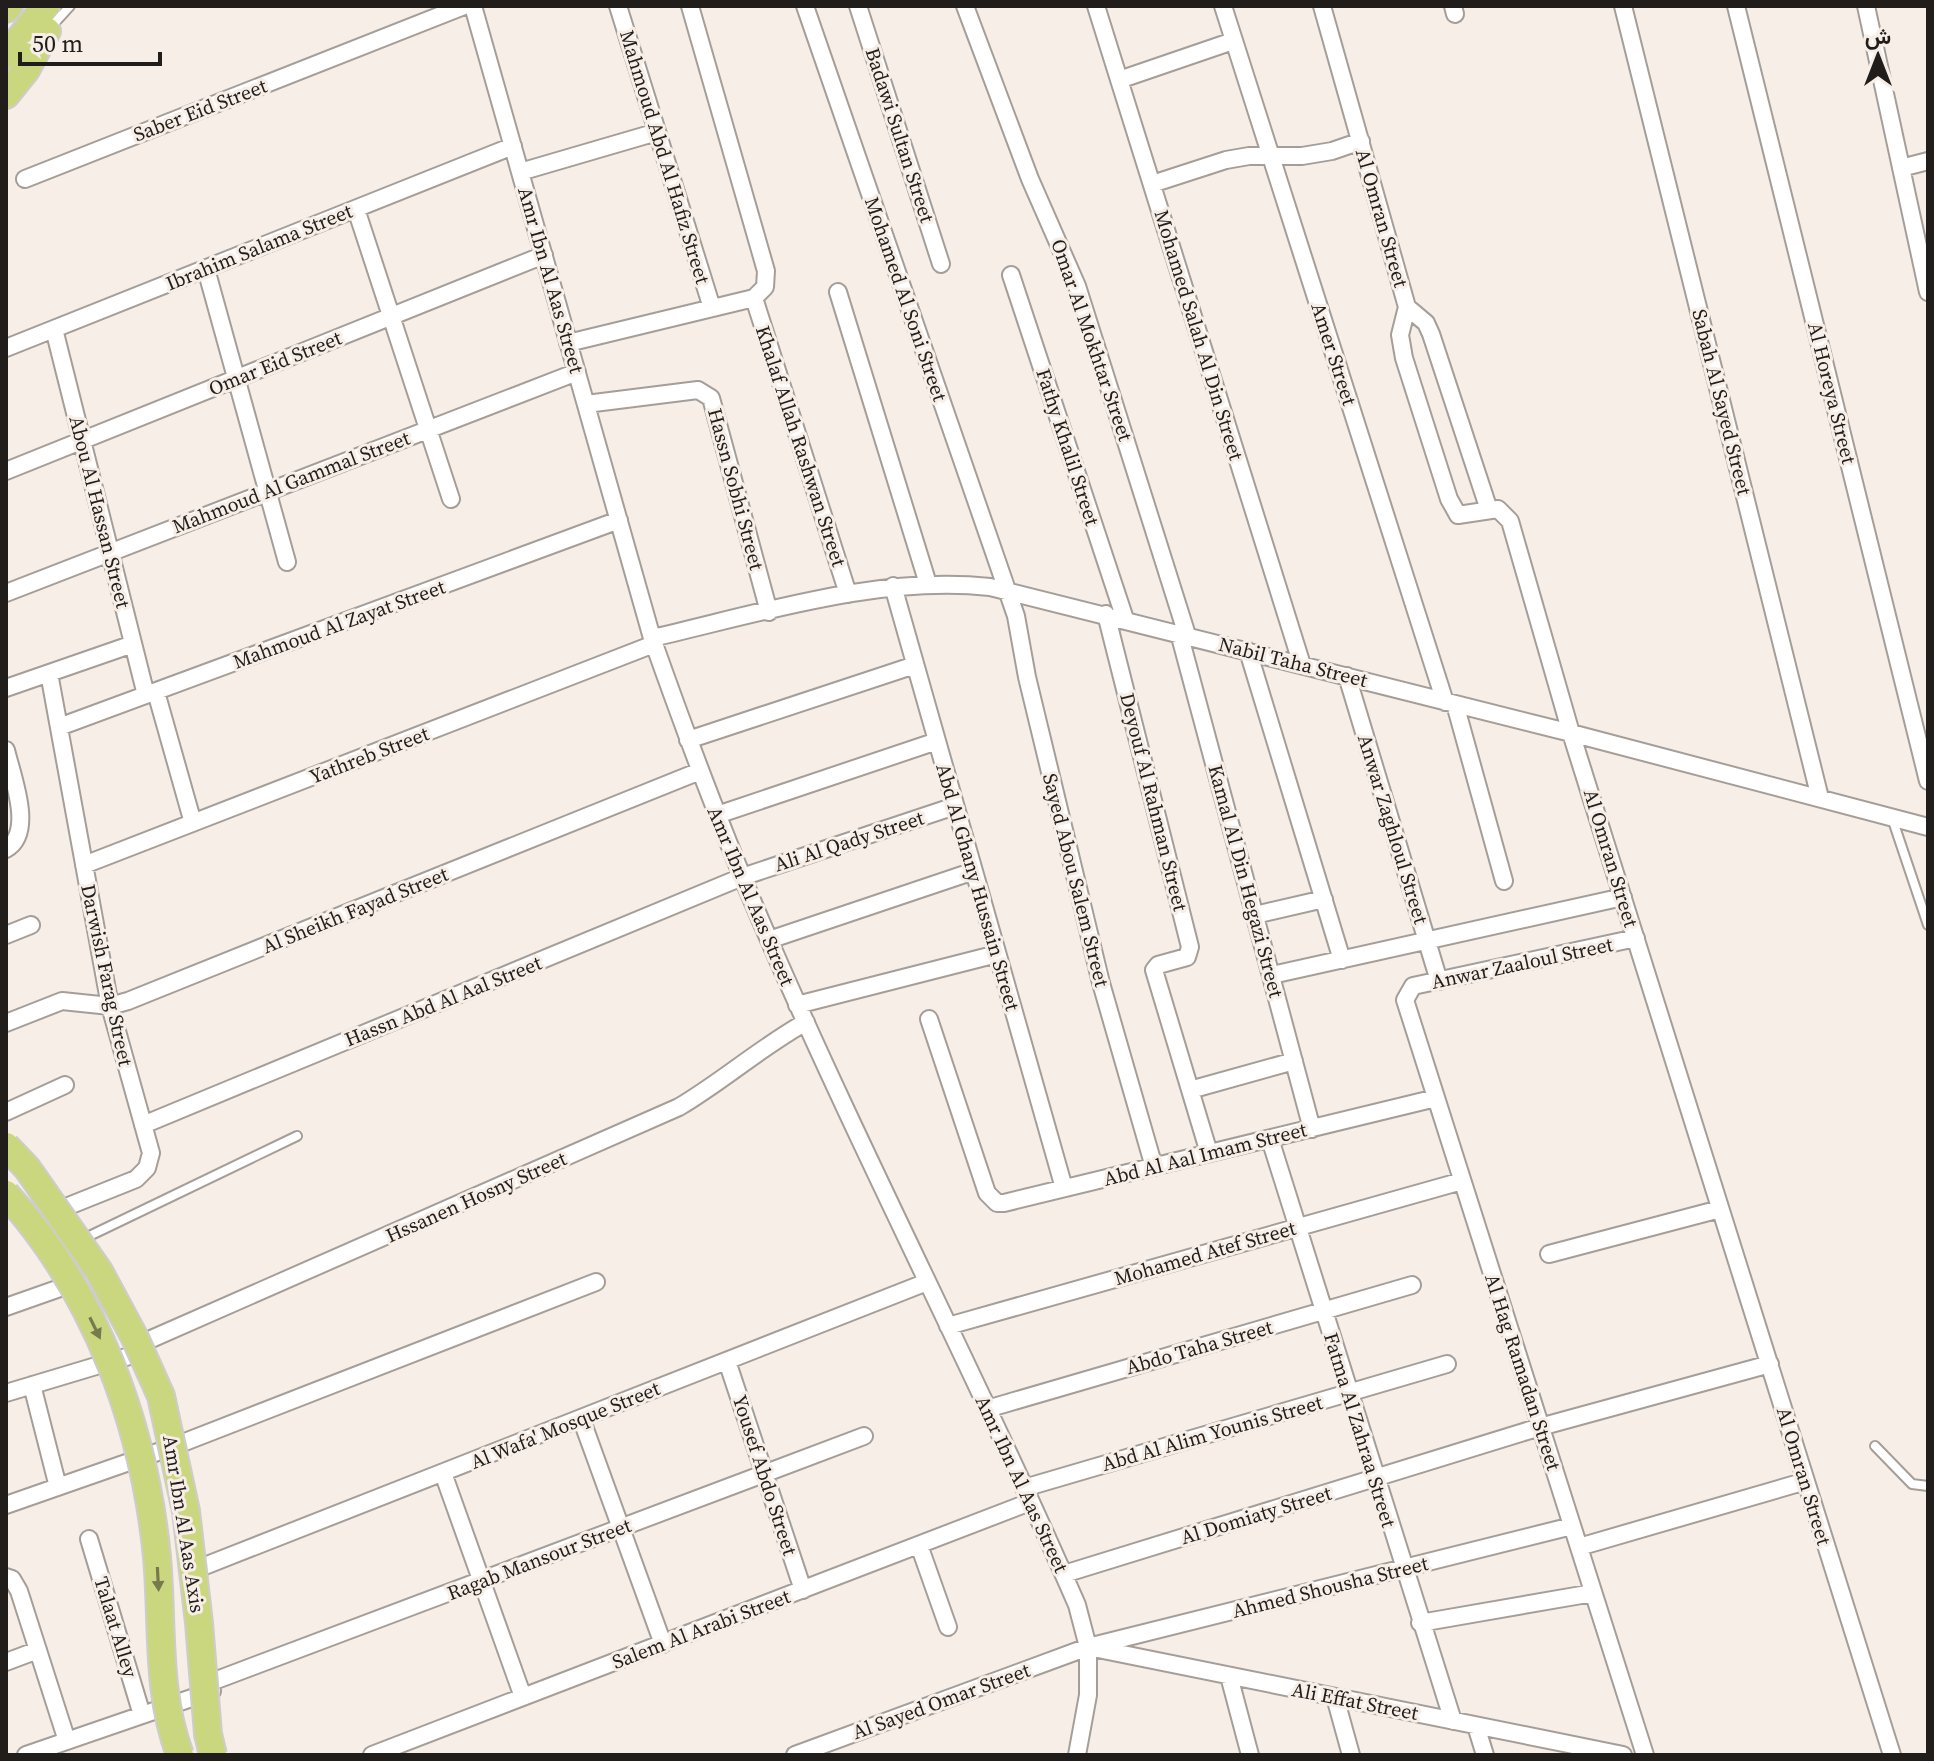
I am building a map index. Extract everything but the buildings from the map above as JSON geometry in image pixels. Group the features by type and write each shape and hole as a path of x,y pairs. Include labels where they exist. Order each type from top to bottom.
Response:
{"main road":[{"path":"11,59 46,18"},
{"path":"6,95 26,70 46,18"},
{"name":"Amr Ibn Al Aas Axis","path":"6,1146 27,1168 99,1271 135,1338 161,1396 186,1511 212,1755"},
{"name":"Amr Ibn Al Aas Axis","path":"6,1194 32,1223 63,1269 96,1329 117,1380 147,1493 157,1556 164,1701 180,1755"}],"street":[{"name":"Saber Eid Street","path":"25,179 464,6"},
{"name":"Amr Ibn Al Aas Street","path":"473,6 653,641 688,740 797,1005 1077,1605 1088,1647 1088,1695 1077,1755"},
{"name":"Mahmoud Abd Al Hafiz Street","path":"618,6 712,308"},
{"path":"568,343 754,298 765,287 766,271 690,6"},
{"name":"Mohamed Al Soni Street","path":"805,6 1007,592"},
{"name":"Badawi Sultan Street","path":"858,6 941,264"},
{"name":"Omar Al Mokhtar Street","path":"965,6 1025,165 1077,286 1183,634"},
{"name":"Mohamed Salah Al Din Street","path":"1096,6 1302,665"},
{"name":"Amer Street","path":"1223,6 1450,703 1504,881"},
{"name":"Al Omran Street","path":"1322,6 1407,307 1401,326 1401,345 1453,509 1458,515 1498,509 1510,521 1571,733 1892,1755"},
{"name":"Sabah Al Sayed Street","path":"1623,6 1820,798"},
{"name":"Al Horeya Street","path":"1736,6 1928,781"},
{"path":"1866,6 1928,292"},
{"path":"1119,80 1233,41"},
{"path":"520,172 657,132"},
{"path":"1152,184 1226,160 1249,156 1302,156 1332,151 1361,141"},
{"name":"Ibrahim Salama Street","path":"6,348 513,146"},
{"path":"1901,168 1928,161"},
{"path":"356,209 451,499"},
{"name":"Omar Eid Street","path":"6,471 544,255"},
{"path":"206,269 287,562"},
{"name":"Fathy Khalil Street","path":"1011,275 1125,619"},
{"path":"838,292 928,584"},
{"name":"Khalaf Allah Rashwan Street","path":"754,298 848,594"},
{"path":"1407,307 1426,323 1431,334 1489,510"},
{"name":"Abou Al Hassan Street","path":"54,329 133,644 193,823"},
{"name":"Mahmoud Al Gammal Street","path":"6,593 577,372"},
{"name":"Hassn Sobhi Street","path":"586,404 698,390 711,398 769,612"},
{"name":"Mahmoud Al Zayat Street","path":"59,727 619,520"},
{"name":"Nabil Taha Street","path":"653,641 893,586 980,586 1106,614 1928,827"},
{"name":"Abd Al Ghany Hussain Street","path":"893,586 1064,1188"},
{"name":"Sayed Abou Salem Street","path":"1007,592 1016,616 1027,677 1101,983 1154,1167"},
{"name":"Deyouf Al Rahman Street","path":"1106,614 1191,951 1183,959 1156,967 1155,973 1190,1090"},
{"name":"Kamal Al Din Hegazi Street","path":"1183,634 1312,1129"},
{"name":"Yathreb Street","path":"84,865 653,641"},
{"path":"6,688 133,644"},
{"path":"1248,651 1342,960"},
{"path":"688,740 915,665"},
{"name":"Darwish Farag Street","path":"49,673 110,1006 151,1153 142,1174 50,1214"},
{"name":"Anwar Zaghloul Street","path":"1347,676 1439,981"},
{"path":"717,815 937,741"},
{"path":"6,750 21,818 19,834 6,849"},
{"name":"Al Sheikh Fayad Street","path":"6,1023 62,1001 110,1006 128,1001 700,771"},
{"name":"Ali Al Qady Street","path":"742,877 955,806"},
{"path":"769,940 974,871"},
{"name":"Hassn Abd Al Aal Street","path":"143,1125 742,877"},
{"path":"1272,975 1623,897"},
{"path":"1255,915 1324,899"},
{"path":"6,935 31,925"},
{"name":"Anwar Zaaloul Street","path":"1409,990 1636,938"},
{"path":"797,1005 997,954"},
{"name":"Al Hag Ramadan Street","path":"1409,990 1405,1000 1645,1755"},
{"name":"Abd Al Aal Imam Street","path":"929,1019 984,1183 991,1200 997,1203 1436,1098"},
{"name":"Hssanen Hosny Street","path":"6,1393 134,1350 679,1107 806,1022"},
{"path":"1209,1153 1190,1090 1294,1061"},
{"path":"6,1112 65,1085"},
{"name":"Fatma Al Zahraa Street","path":"1270,1139 1453,1721"},
{"path":"6,1160 38,1197 94,1276 134,1350 172,1447 202,1567 214,1686 212,1755"},
{"name":"Mohamed Atef Street","path":"948,1326 1462,1181"},
{"path":"6,1209 38,1197"},
{"path":"1549,1254 1720,1209"},
{"path":"6,1307 94,1276"},
{"path":"6,1505 172,1447 596,1282"},
{"name":"Al Wafa' Mosque Street","path":"202,1567 927,1282"},
{"name":"Abdo Taha Street","path":"987,1409 1412,1285"},
{"name":"Yousef Abdo Street","path":"727,1361 803,1590"},
{"name":"Abd Al Alim Younis Street","path":"1027,1495 1447,1364"},
{"name":"Al Domiaty Street","path":"1064,1574 1540,1427 1770,1364"},
{"path":"32,1385 58,1487"},
{"path":"581,1418 663,1644"},
{"name":"Ragab Mansour Street","path":"26,1755 142,1715 481,1580 864,1436"},
{"path":"443,1473 523,1697"},
{"path":"1579,1547 1806,1481"},
{"name":"Salem Al Arabi Street","path":"372,1755 919,1545 1027,1495"},
{"name":"Ahmed Shousha Street","path":"1088,1647 1572,1526"},
{"name":"Talaat Alley","path":"89,1539 142,1715"},
{"path":"919,1545 948,1627"},
{"path":"9,1578 19,1591 67,1741"},
{"path":"1420,1623 1593,1593"},
{"name":"Ali Effat Street","path":"1088,1647 1623,1755"},
{"name":"Al Sayed Omar Street","path":"795,1755 1088,1647"},
{"path":"6,1662 38,1650"},
{"path":"1229,1676 1249,1755"},
{"path":"1335,1697 1351,1755"},
{"path":"1476,1726 1485,1755"}],"lane":[{"path":"46,18 70,6"},
{"path":"1892,817 1928,925"},
{"path":"72,1244 297,1136"},
{"path":"1875,1446 1912,1484 1928,1486"}]}
